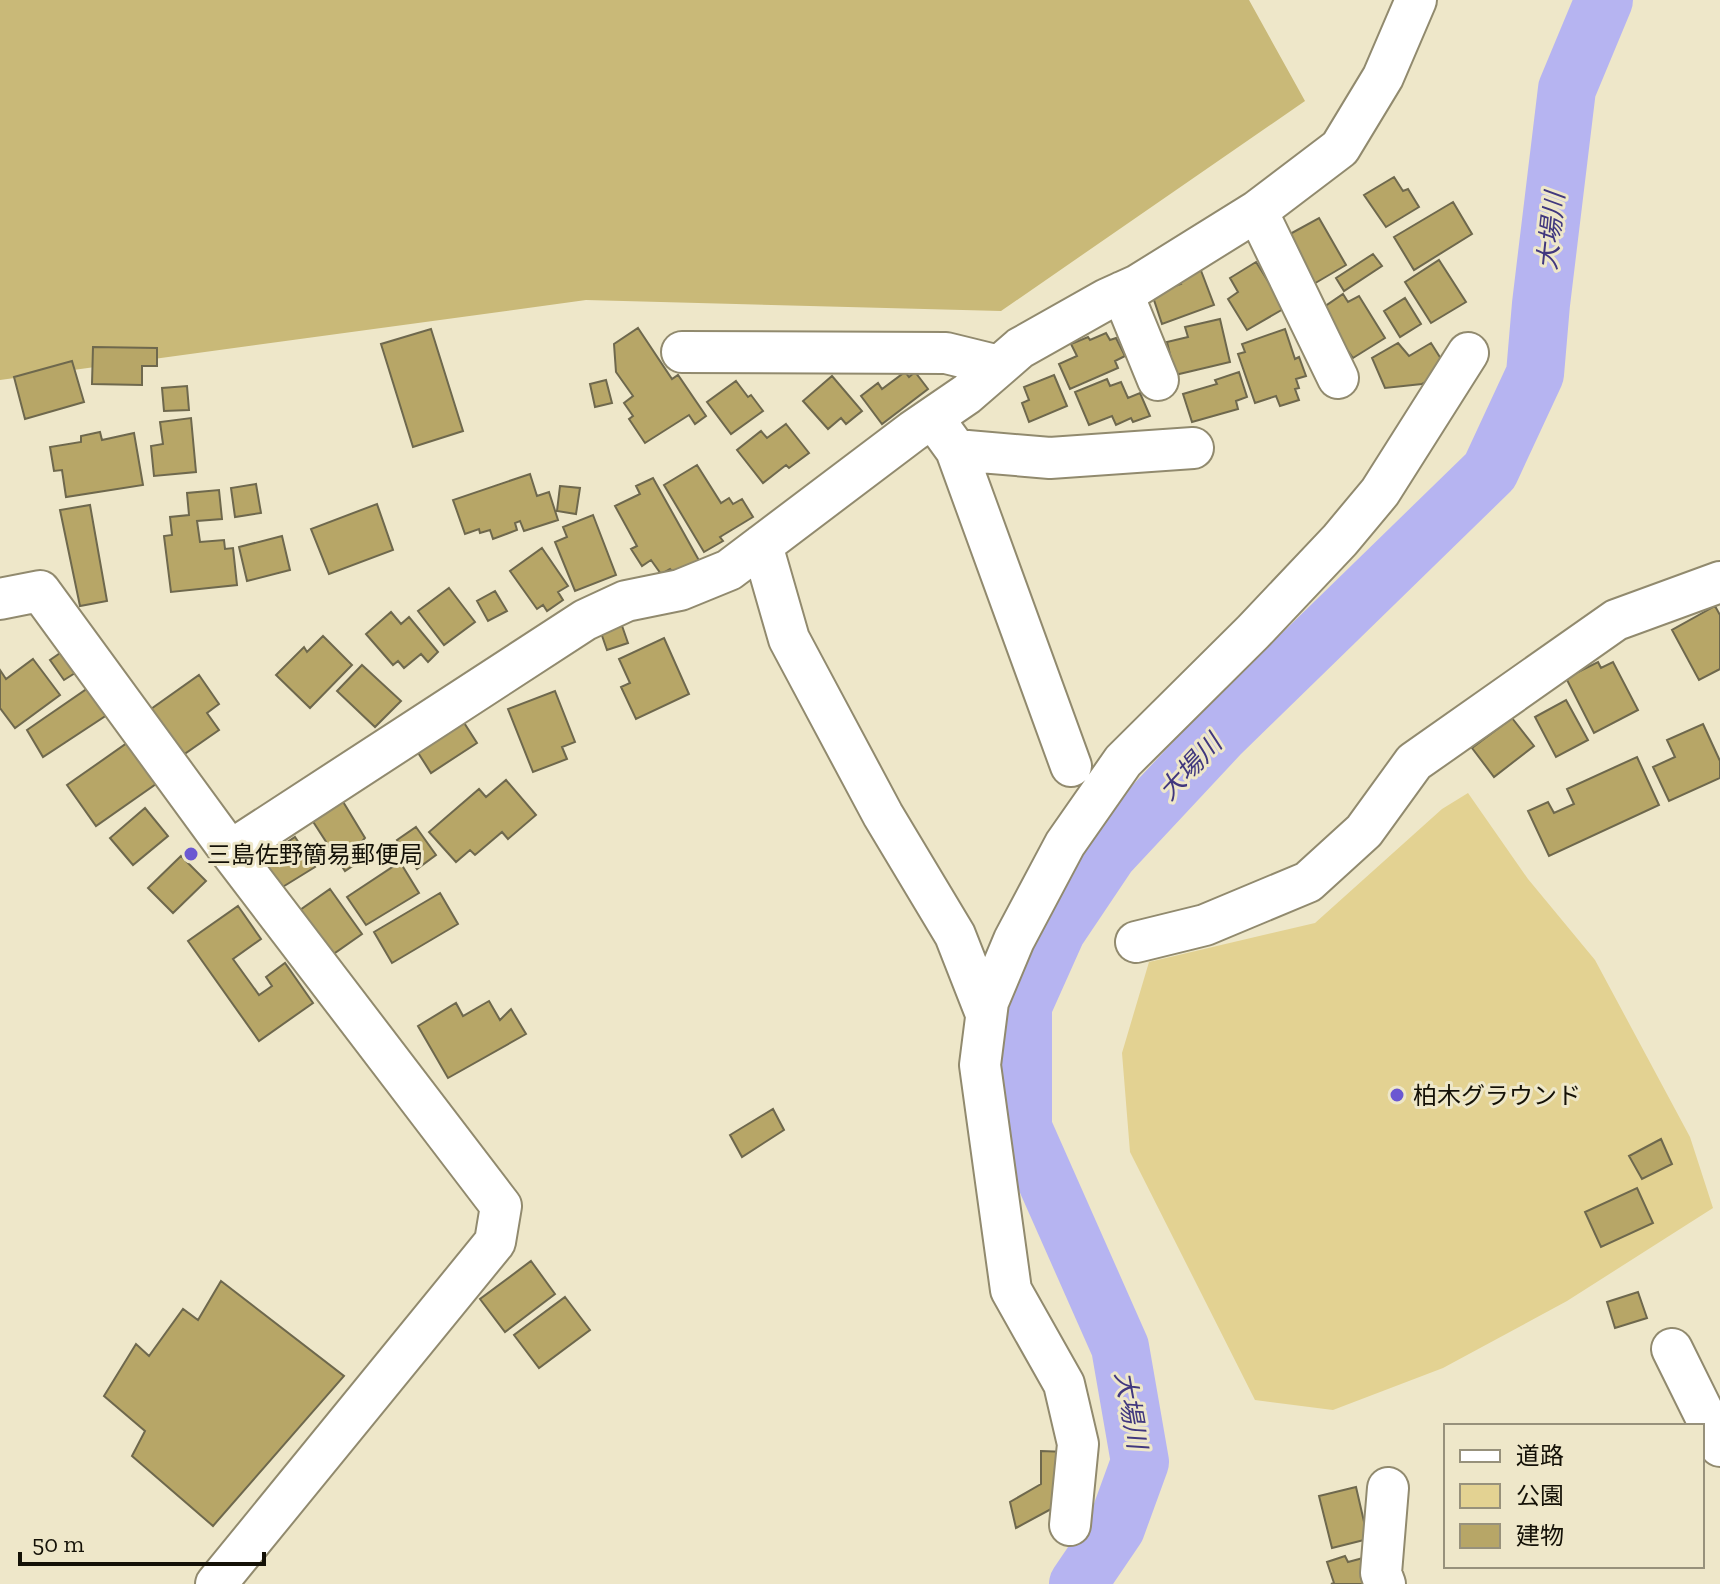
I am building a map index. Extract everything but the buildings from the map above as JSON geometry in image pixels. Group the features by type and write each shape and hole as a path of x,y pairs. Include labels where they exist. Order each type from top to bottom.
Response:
{"street":[{"path":"230,851 585,620 626,601 680,590 729,570 967,394 1020,348 1138,285 1257,211 1340,148 1383,77 1416,0"},
{"path":"1257,211 1338,378"},
{"path":"1122,292 1158,380"},
{"path":"682,352 946,353 999,366"},
{"path":"1070,1525 1078,1444 1064,1384 1011,1290 980,1065 988,1002 1014,940 1065,844 1123,761 1253,632 1370,504 1412,445 1468,353"},
{"path":"933,417 956,450 1071,766"},
{"path":"956,450 1050,458 1193,448"},
{"path":"762,545 789,639 883,815 955,935 986,1014"},
{"path":"1136,942 1205,925 1308,882 1364,831 1414,762 1616,620 1719,584"},
{"path":"0,599 40,591 230,851 501,1206 495,1242 216,1584"},
{"path":"1672,1349 1720,1446"},
{"path":"1385,1584 1381,1573 1388,1488"}],"green space":[{"name":"柏木グラウンド","path":"1468,793 1528,879 1595,960 1690,1137 1713,1208 1567,1301 1443,1368 1333,1410 1255,1400 1130,1152 1122,1053 1149,962 1315,923 1442,809"}],"shaded area":[{"path":"0,0 1249,0 1305,101 1001,311 586,300 0,380"}],"waterway":[{"name":"大場川","path":"1078,1584 1116,1528 1140,1462 1120,1347 1023,1128 1023,1006 1057,930 1108,854 1220,734 1490,471 1535,374 1567,89 1604,0"}],"place":[{"name":"三島佐野簡易郵便局","path":"191,854"},
{"name":"柏木グラウンド","path":"1397,1095"}]}
